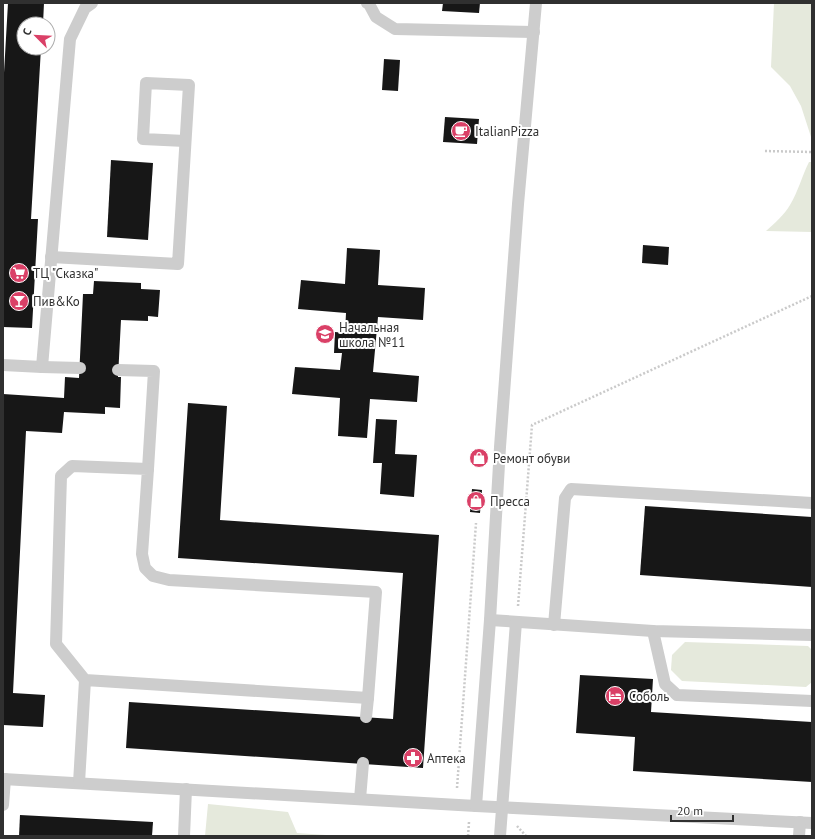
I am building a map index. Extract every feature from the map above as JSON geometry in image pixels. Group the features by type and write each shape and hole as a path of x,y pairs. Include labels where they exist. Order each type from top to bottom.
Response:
{"lane":[{"path":"42,367 70,39 86,8 92,3"},
{"path":"367,3 376,17 395,29 534,32"},
{"path":"476,806 518,204 536,3"},
{"path":"51,257 178,264 189,85 146,83 143,139 185,141"},
{"path":"3,365 80,368"},
{"path":"118,370 154,372 142,554 145,568 153,576 170,580 376,592 366,717"},
{"path":"78,783 84,680 56,644 61,476 72,466 148,469"},
{"path":"554,625 565,498 571,489 812,503"},
{"path":"490,620 653,630 812,636"},
{"path":"500,836 516,622"},
{"path":"653,630 665,684 677,695 812,701"},
{"path":"84,680 368,698"},
{"path":"360,800 363,763"},
{"path":"3,805 4,779 360,800 812,823"},
{"path":"184,836 186,789"},
{"path":"799,836 800,822"}],"path":[{"path":"765,151 812,152"},
{"path":"516,622 532,425 812,296"},
{"path":"456,804 476,523"}],"shaded area":[{"path":"774,3 812,3 812,140 801,106 790,86 771,67"},
{"path":"809,162 812,162 812,232 766,231 782,216 790,205"},
{"path":"685,642 808,646 812,650 812,682 806,687 682,681 671,670 672,655"},
{"path":"208,804 288,812 297,833 341,836 205,836"}],"building":[{"path":"8,3 44,3 43,16 16,16 16,56 41,56 31,219 38,219 32,328 3,327 3,90"},
{"path":"443,3 480,3 479,13 442,11"},
{"path":"384,59 400,60 398,91 382,90"},
{"name":"ItalianPizza","path":"445,117 479,119 477,144 443,142"},
{"path":"111,160 153,163 148,240 107,237"},
{"path":"643,245 669,247 668,265 642,263"},
{"path":"347,248 380,250 378,285 425,288 423,320 378,317 373,372 419,376 417,402 370,399 367,438 338,436 340,398 292,394 295,367 340,370 342,353 334,353 335,332 345,333 346,313 298,309 301,280 345,284"},
{"path":"94,281 141,283 141,289 160,290 158,317 148,316 148,321 121,320 118,377 121,377 120,408 105,407 105,414 64,412 62,433 26,431 13,693 45,695 43,727 3,725 3,394 64,398 65,377 79,378 83,294 93,294"},
{"path":"188,403 227,406 220,520 439,535 423,768 126,748 129,702 393,719 403,573 178,558"},
{"path":"376,419 397,420 395,454 417,455 414,497 380,494 382,463 373,463"},
{"name":"Ремонт обуви","path":"475,449 485,450 484,466 474,466"},
{"name":"Пресса","path":"472,489 482,490 480,513 470,512"},
{"path":"645,506 812,517 812,587 640,575"},
{"path":"580,675 653,679 651,712 812,722 812,782 633,771 635,737 576,733"},
{"path":"20,815 153,822 152,836 19,836"}],"place":[{"name":"ItalianPizza","path":"461,131"},
{"name":"ТЦ \"Сказка\"","path":"19,273"},
{"name":"Пив&Ко","path":"19,301"},
{"name":"Начальная школа №11","path":"325,334"},
{"name":"Ремонт обуви","path":"479,458"},
{"name":"Пресса","path":"476,501"},
{"name":"Соболь","path":"615,696"},
{"name":"Аптека","path":"413,758"}]}
